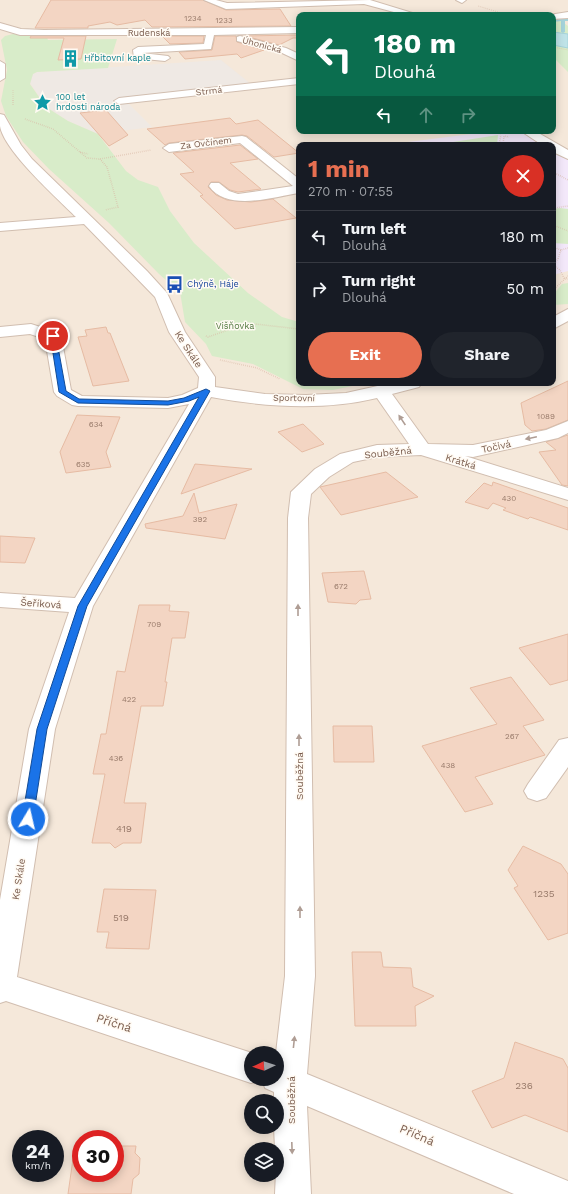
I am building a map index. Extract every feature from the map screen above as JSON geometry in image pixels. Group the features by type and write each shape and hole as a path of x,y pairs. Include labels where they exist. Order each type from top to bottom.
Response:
{"street":[{"path":"208,0 226,6 364,0 405,12"},
{"path":"556,16 568,15"},
{"name":"Rudenská","path":"0,26 10,30 59,33 296,30"},
{"path":"0,35 10,30"},
{"path":"165,58 137,56 138,50 208,47 210,32"},
{"name":"Úhonická","path":"226,32 234,38 283,50 296,56"},
{"name":"Strmá","path":"119,102 296,81"},
{"name":"Ke Skále","path":"0,117 16,146 28,162 142,274 162,296 177,332 206,376 206,391 82,606 42,729 0,988"},
{"path":"532,134 545,142"},
{"name":"Za Ovčínem","path":"169,148 242,139 296,183"},
{"path":"556,149 568,155"},
{"path":"215,186 224,194 238,198 296,189"},
{"path":"0,227 87,220"},
{"path":"0,332 31,329 53,336 63,392 78,401 168,403 186,400 206,391"},
{"name":"Sportovní","path":"206,391 227,395 299,400 364,395 401,386"},
{"path":"381,391 422,449"},
{"name":"Točivá","path":"422,449 473,451 552,434 568,426"},
{"name":"Krátká","path":"422,449 568,494"},
{"name":"Souběžná","path":"284,1073 300,976 298,518 301,492 322,473 347,458 377,451 422,449"},
{"name":"Šeříková","path":"0,600 82,606"},
{"path":"537,791 568,747"},
{"name":"Příčná","path":"0,985 244,1066"},
{"name":"Příčná","path":"284,1079 556,1194"},
{"name":"Souběžná","path":"284,1086 293,1194"}],"path":[{"path":"461,0 499,12"},
{"path":"556,48 568,50"},
{"path":"14,87 12,97 14,107"},
{"path":"21,115 27,125"},
{"path":"24,119 40,123 53,129 87,158 100,158 169,148"},
{"path":"500,142 501,135 510,137"},
{"path":"503,142 504,136"},
{"path":"78,151 88,154"},
{"path":"100,158 107,167 118,207 102,212"},
{"path":"556,174 568,180"},
{"path":"562,177 568,176"},
{"path":"556,208 568,206"},
{"path":"556,226 568,231"},
{"path":"556,248 561,250 568,248"},
{"path":"556,261 561,250"},
{"path":"556,267 560,270 564,278"},
{"path":"556,287 564,278 568,277"},
{"path":"204,335 208,337 231,329 255,324 296,329"},
{"path":"218,359 257,368 283,381"}],"shaded area":[{"path":"0,0 568,0 568,1194 0,1194"},
{"path":"221,60 251,84 128,103 152,127 98,134 68,121 46,107 30,83 33,74 37,72"},
{"path":"471,134 525,134 539,142 408,142"},
{"path":"556,152 568,158 568,271 556,274"}],"green space":[{"path":"560,20 568,26 568,72 556,60 556,21"},
{"name":"Višňovka","path":"13,34 46,35 48,40 117,39 108,68 37,72 33,74 30,84 46,107 68,121 98,134 126,171 138,180 158,187 170,211 194,243 248,293 282,317 296,321 296,386 253,364 212,356 206,344 185,322 180,292 159,274 109,223 49,169 23,142 6,116 1,101 7,70 1,40 5,36"},
{"path":"498,135 497,142 453,142"},
{"path":"556,209 568,209 568,244 556,243"},
{"path":"568,283 568,304 556,305 556,291 562,284"},
{"name":"Višňovka","path":"297,386 352,386 333,390 303,389"}],"water":[{"path":"556,32 568,34 568,48 556,46"}],"building":[{"path":"51,0 203,0 226,10 280,9 291,26 152,27 145,20 117,25 110,22 88,26 88,28 35,28"},
{"path":"296,35 296,38 279,45 245,36"},
{"path":"31,36 86,36 81,59 58,60 64,38 30,38"},
{"path":"162,36 204,36 203,43 170,44"},
{"path":"215,36 236,36 237,42 264,50 241,58 237,54 185,59 179,52 212,50"},
{"path":"106,110 128,135 109,146 80,113"},
{"path":"230,118 236,124 258,120 296,151 296,153 274,157 247,136 242,135 169,143 165,145 147,129"},
{"path":"240,145 258,159 230,163 261,189 238,192 230,190 219,182 211,182 208,187 216,195 227,200 251,202 273,199 296,218 235,229 200,196 203,195 180,174 194,172 173,153"},
{"path":"106,327 108,333 110,333 129,381 93,386 78,337 87,336 85,330"},
{"path":"568,381 568,420 546,429 532,431 525,425 521,403"},
{"path":"77,415 120,417 106,452 111,467 66,473 60,452"},
{"path":"303,424 324,444 302,452 278,432"},
{"path":"568,435 568,486 562,485 539,452 556,450 546,442"},
{"path":"195,464 252,469 181,494"},
{"path":"386,472 418,497 341,515 320,487"},
{"path":"493,482 568,508 568,530 530,517 528,519 503,510 506,508 493,503 488,509 465,502 484,483 492,486"},
{"path":"194,493 199,513 237,504 225,539 146,528 145,524 183,516"},
{"path":"0,536 35,538 25,563 0,562"},
{"path":"364,571 371,599 360,600 356,604 328,602 322,573"},
{"path":"139,605 170,605 169,611 189,612 185,638 172,638 163,706 141,706 124,803 146,803 141,843 123,843 115,848 110,843 92,843 105,774 93,774 101,734 106,734 117,671 125,672"},
{"path":"568,634 568,680 550,685 519,648"},
{"path":"511,677 544,720 523,726 545,755 475,777 493,804 465,812 422,746 497,724 470,688"},
{"path":"333,726 372,726 374,762 334,762"},
{"path":"523,846 561,864 568,874 568,933 548,940 514,888 518,886 508,870"},
{"path":"104,889 156,890 149,949 106,948 109,932 97,932"},
{"path":"352,952 381,952 383,967 411,968 413,987 434,996 415,1006 416,1026 355,1026"},
{"path":"515,1042 563,1059 568,1068 568,1132 525,1115 492,1128 472,1091 504,1078"},
{"path":"124,1146 136,1146 135,1153 140,1158 139,1174 133,1179 131,1194 68,1194 72,1166 72,1182 124,1182"}],"waterway":[{"path":"556,21 563,20"},
{"path":"563,20 563,32"},
{"path":"563,20 568,20"}],"place":[{"name":"Hřbitovní kaple","path":"71,58"},
{"name":"100 let hrdosti národa","path":"43,102"},
{"name":"Chýně, Háje","path":"174,284"}],"route":[{"path":"28,819 42,729 82,606 206,391 186,400 168,403 78,401 63,392 53,336"}]}
